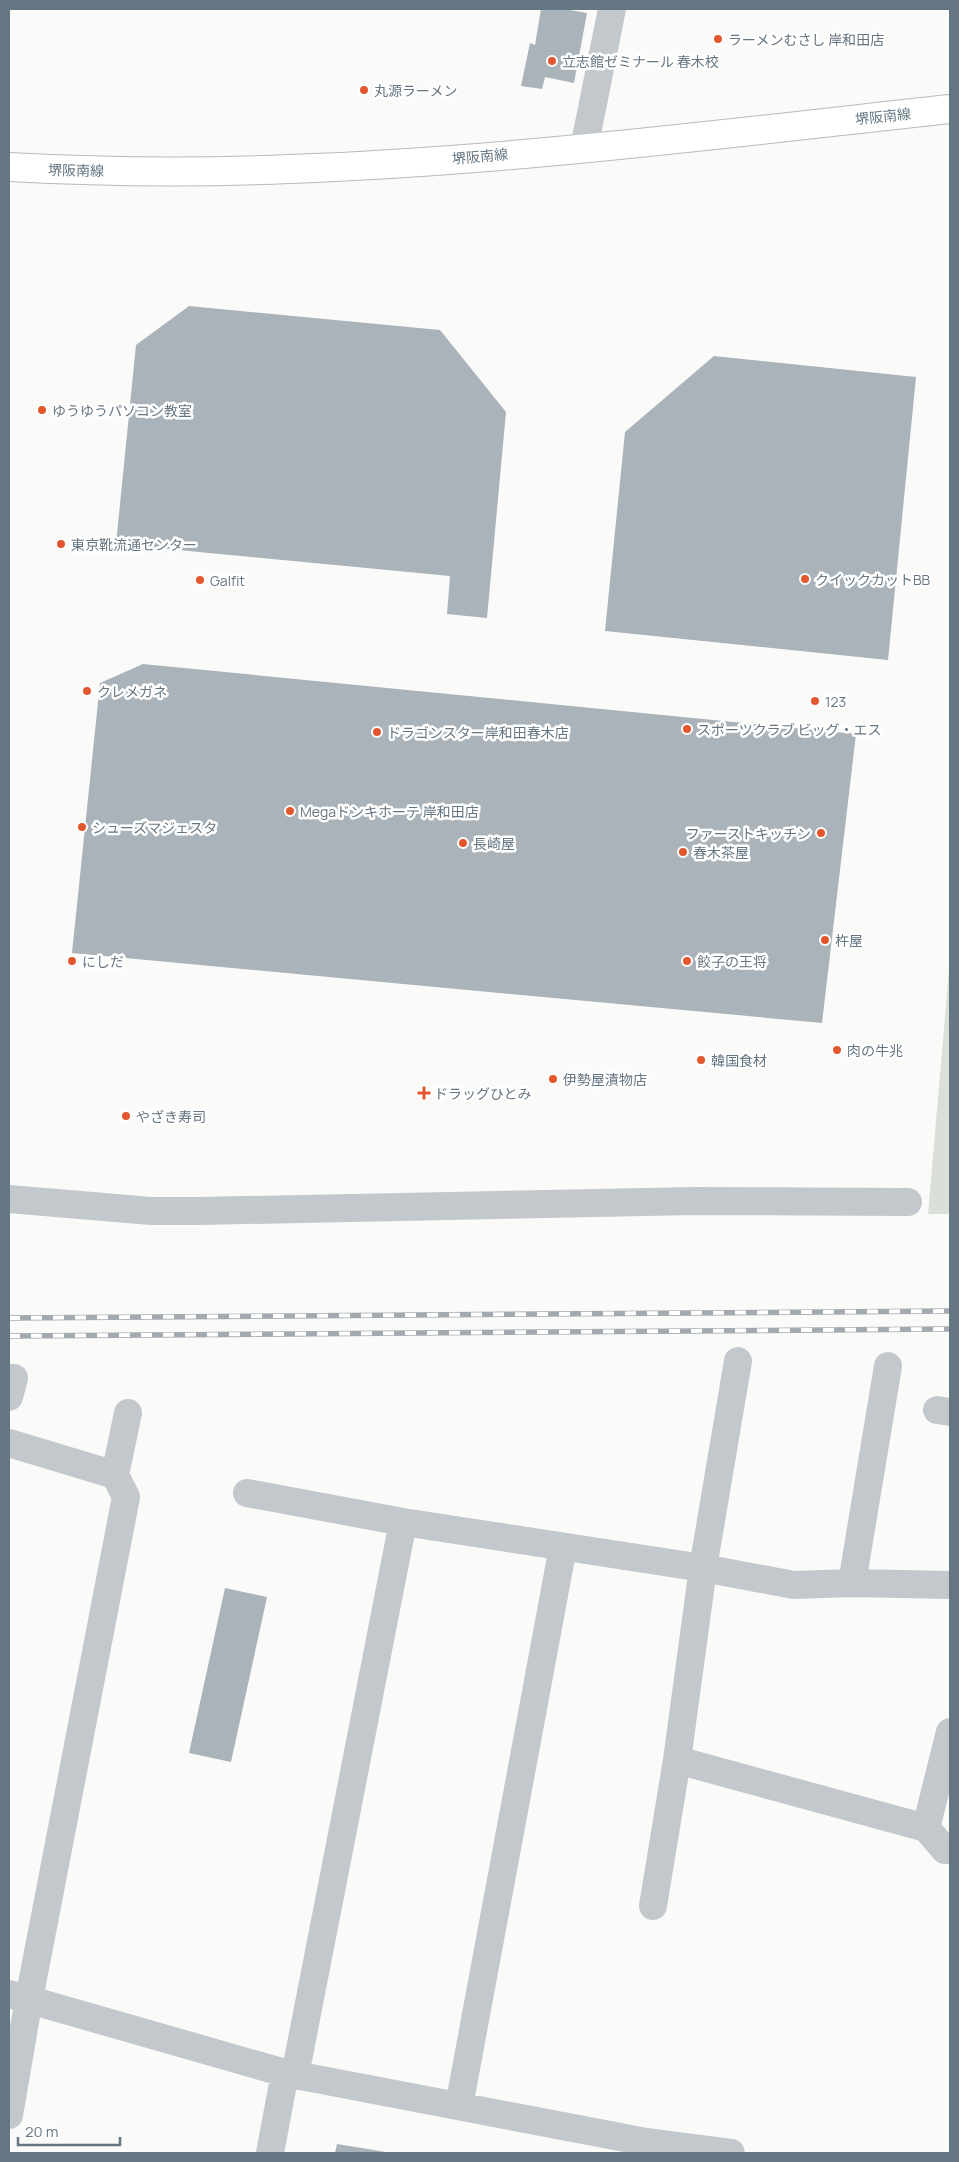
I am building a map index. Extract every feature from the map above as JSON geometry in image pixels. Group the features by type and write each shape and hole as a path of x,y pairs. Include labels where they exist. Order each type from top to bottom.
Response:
{"main road":[{"name":"堺阪南線","path":"9,167 170,172 287,169 584,148 950,109"}],"street":[{"path":"584,148 612,9"},
{"path":"9,1199 151,1210 189,1211 695,1201 908,1202"},
{"path":"653,1906 677,1760 703,1568 738,1362"},
{"path":"852,1583 888,1366"},
{"path":"9,1378 14,1378 9,1396"},
{"path":"9,2115 19,1996 126,1497 115,1475 128,1413"},
{"path":"9,1443 115,1475"},
{"path":"247,1493 403,1522 703,1568 794,1585 852,1583 950,1586"},
{"path":"270,2153 290,2074 403,1522"},
{"path":"459,2106 563,1547"},
{"path":"926,1828 950,1732"},
{"path":"677,1760 926,1828 945,1850 950,1850"},
{"path":"19,1996 290,2074 646,2142 731,2153"}],"shaded area":[{"path":"950,958 950,1214 928,1214"}],"building":[{"name":"立志館ゼミナール 春木校","path":"541,9 564,9 587,13 574,83 545,77 542,89 521,86 530,43 535,45"},
{"path":"189,306 440,330 506,412 487,618 447,614 450,576 116,544 136,345"},
{"path":"714,356 916,377 888,660 605,631 625,432"},
{"name":"長崎屋","path":"143,664 856,734 822,1023 72,953 100,683"},
{"path":"225,1588 267,1597 231,1762 189,1753"},
{"path":"337,2144 386,2152 335,2153"}],"railway":[{"path":"9,1318 950,1311"},
{"path":"9,1336 950,1329"}],"place":[{"name":"ラーメンむさし 岸和田店","path":"718,39"},
{"name":"立志館ゼミナール 春木校","path":"552,61"},
{"name":"丸源ラーメン","path":"364,90"},
{"name":"ゆうゆうパソコン教室","path":"42,410"},
{"name":"東京靴流通センター","path":"61,544"},
{"name":"クイックカットBB","path":"805,579"},
{"name":"Galfit","path":"200,580"},
{"name":"クレメガネ","path":"87,691"},
{"name":"123","path":"815,701"},
{"name":"スポーツクラブ ビッグ・エス","path":"687,729"},
{"name":"ドラゴンスター岸和田春木店","path":"377,732"},
{"name":"Megaドンキホーテ 岸和田店","path":"290,811"},
{"name":"シューズマジェスタ","path":"82,827"},
{"name":"ファーストキッチン","path":"821,833"},
{"name":"長崎屋","path":"463,843"},
{"name":"春木茶屋","path":"683,852"},
{"name":"杵屋","path":"825,940"},
{"name":"にしだ","path":"72,961"},
{"name":"餃子の王将","path":"687,961"},
{"name":"肉の牛兆","path":"837,1050"},
{"name":"韓国食材","path":"701,1060"},
{"name":"伊勢屋漬物店","path":"553,1079"},
{"name":"ドラッグひとみ","path":"424,1093"},
{"name":"やざき寿司","path":"126,1116"}]}
